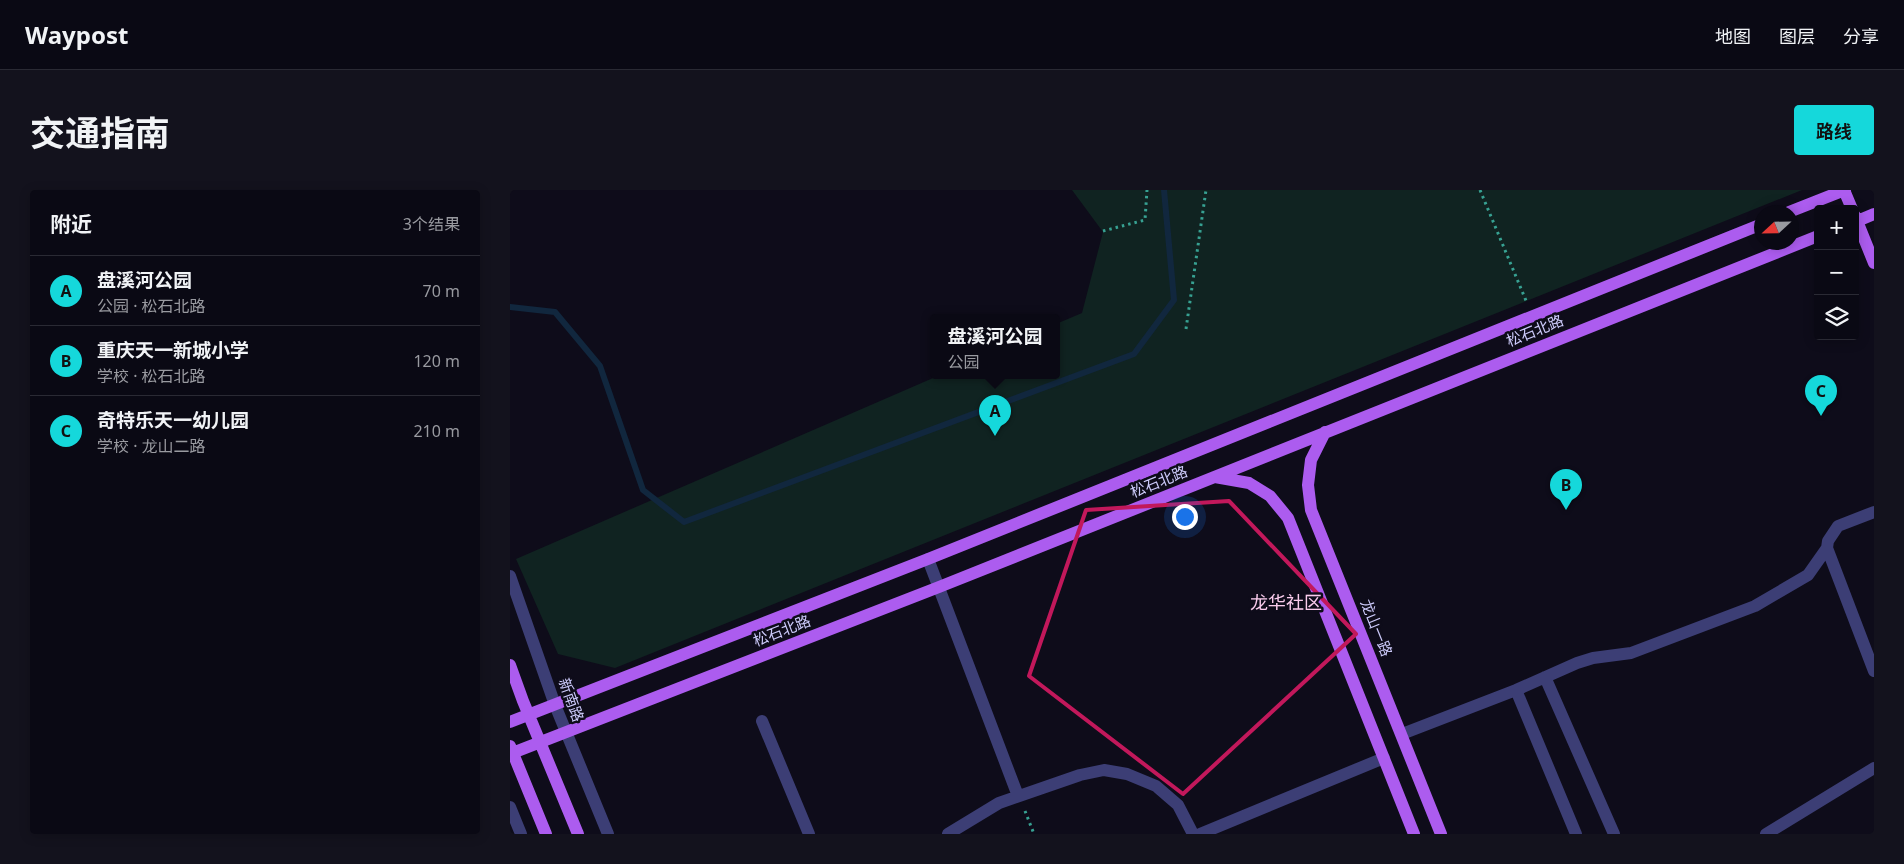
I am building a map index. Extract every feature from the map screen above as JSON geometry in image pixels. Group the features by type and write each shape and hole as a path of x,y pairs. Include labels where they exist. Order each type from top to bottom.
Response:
{"main road":[{"path":"1799,208 1845,190 1851,205"},
{"path":"1859,216 1874,214"},
{"name":"松石北路","path":"510,722 928,560 1754,227"},
{"path":"1859,227 1874,263"},
{"name":"松石北路","path":"510,754 566,734 939,587 1814,238"},
{"name":"龙山一路","path":"1325,432 1311,460 1308,484 1311,510 1442,834"},
{"path":"1215,477 1249,483 1270,496 1288,518 1414,834"},
{"path":"510,665 578,834"},
{"path":"510,746 546,834"}],"street":[{"path":"1402,734 1593,658 1631,653 1755,606 1808,575 1827,548 1828,541 1838,526 1874,512"},
{"path":"1827,548 1874,670"},
{"path":"928,560 1018,796"},
{"name":"新南路","path":"510,576 566,734 608,834"},
{"path":"1545,677 1614,834"},
{"path":"1516,690 1576,834"},
{"path":"762,721 809,834"},
{"path":"1200,834 1384,758"},
{"path":"1766,834 1874,768"},
{"path":"948,834 999,803 1080,775 1104,770 1127,774 1156,786 1178,805 1193,834"},
{"path":"510,807 520,834"}],"path":[{"path":"1102,231 1145,220 1147,190"},
{"path":"1186,329 1206,190"},
{"path":"1480,190 1532,316"},
{"path":"1018,796 1034,834"}],"highlighted area":[{"path":"1229,501 1356,634 1183,794 1029,676 1086,510"}],"green space":[{"path":"1072,190 1802,190 1765,205 1754,205 1754,209 615,668 558,654 516,559 931,379 1060,379 1060,322 1082,313 1103,232"}],"waterway":[{"path":"510,307 555,312 600,366 643,490 684,522 1134,354 1174,300 1164,190"}],"place":[{"name":"奇特乐天一幼儿园","path":"1821,416"},
{"name":"盘溪河公园","path":"995,436"},
{"name":"重庆天一新城小学","path":"1566,510"}],"district":[{"name":"龙华社区","path":"1286,603"}]}
